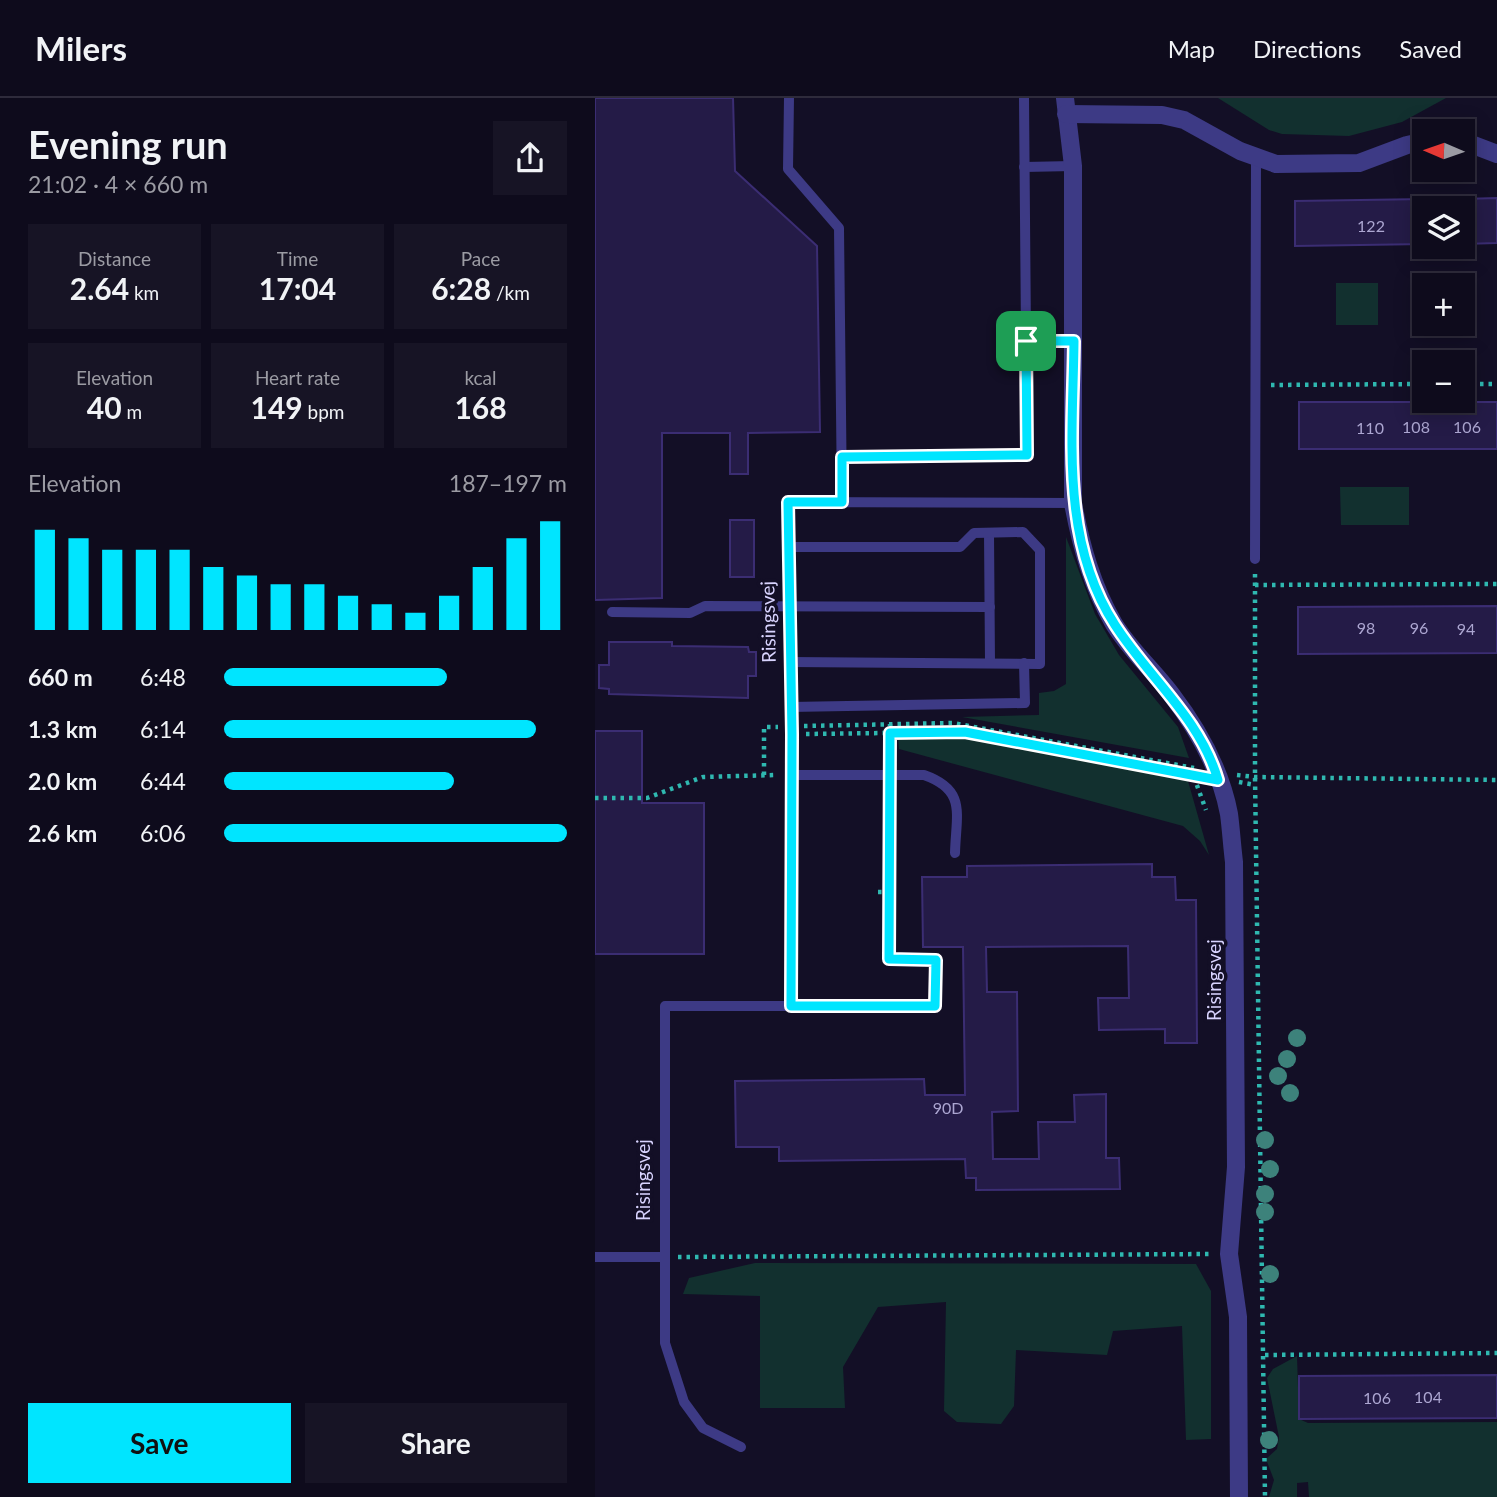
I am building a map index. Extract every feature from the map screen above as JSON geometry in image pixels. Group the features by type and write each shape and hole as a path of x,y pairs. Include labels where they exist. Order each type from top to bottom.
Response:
{"street":[{"path":"1073,106 1162,115 1184,120 1256,158 1276,164 1345,165 1366,161 1412,144"},
{"name":"Risingsvej","path":"1073,106 1073,503 1082,552 1095,587 1110,616 1197,732 1217,776 1229,812 1234,862 1236,1167 1229,1254 1238,1317 1239,1497"},
{"path":"1475,146 1497,154"}],"lane":[{"path":"789,98 788,169 839,228 842,502"},
{"path":"842,457 1027,455 1024,98"},
{"path":"1255,559 1256,158"},
{"path":"1024,167 1073,166"},
{"path":"1026,341 1074,341"},
{"name":"Risingsvej","path":"791,1006 788,502 1073,503"},
{"path":"788,547 960,547 974,533 1023,532 1040,550 1040,664 790,662"},
{"path":"989,533 990,663"},
{"path":"612,612 691,613 705,606 990,607"},
{"path":"790,706 1024,703 1024,663"},
{"path":"791,775 924,775 943,781 956,799 955,853"},
{"name":"Risingsvej","path":"741,1447 703,1428 684,1402 665,1343 665,1006 935,1006"},
{"path":"595,1257 663,1257"}],"path":[{"path":"1255,385 1412,384"},
{"path":"1475,384 1497,384"},
{"path":"1255,559 1255,785 1265,1497"},
{"path":"1255,585 1497,584"},
{"path":"764,775 765,735 791,730 953,723 1255,785"},
{"path":"890,724 889,959 936,960 935,1006"},
{"path":"791,730 965,732 1217,776"},
{"path":"595,798 647,798 703,777 791,775"},
{"path":"1238,775 1255,778 1497,780"},
{"path":"880,835 890,835"},
{"path":"879,948 889,948"},
{"path":"663,1257 1229,1254"},
{"path":"1265,1355 1497,1353"}],"green space":[{"path":"1218,98 1446,98 1402,122 1349,136 1282,134 1269,130"},
{"path":"1336,283 1378,283 1378,325 1336,325"},
{"path":"1340,487 1409,487 1409,525 1341,525"},
{"path":"1066,537 1095,614 1119,655 1178,727 1189,758 962,717 1039,715 1039,693 1054,691 1066,684"},
{"path":"898,736 958,736 1188,781 1209,855 1200,841 1183,826 899,749"},
{"path":"755,1263 1196,1264 1211,1291 1211,1439 1186,1440 1182,1326 1113,1331 1107,1355 1016,1350 1014,1406 1001,1424 957,1422 944,1411 946,1302 878,1307 843,1367 845,1408 760,1408 760,1296 683,1294 689,1278"},
{"path":"1297,1356 1299,1419 1308,1423 1497,1422 1497,1497 1309,1497 1308,1482 1297,1483 1297,1497 1269,1497 1274,1480 1266,1459 1277,1449 1279,1437 1267,1378 1273,1369"}],"building":[{"path":"595,98 733,98 735,171 817,246 820,432 748,433 748,474 730,474 730,433 662,433 662,598 595,600"},
{"path":"1497,198 1497,243 1475,244 1475,199"},
{"path":"1412,199 1412,244 1295,246 1295,201"},
{"path":"1299,402 1412,402 1412,413 1475,413 1475,402 1497,402 1497,449 1299,449"},
{"path":"730,520 754,520 754,577 730,577"},
{"path":"1497,606 1497,653 1298,654 1298,607"},
{"path":"609,642 672,642 672,646 748,647 749,652 756,652 756,676 748,676 748,698 609,694 609,689 599,688 599,665 609,665"},
{"path":"595,731 642,731 642,803 704,803 704,954 595,954"},
{"path":"1152,864 1152,877 1175,877 1176,900 1196,900 1197,1043 1165,1043 1165,1029 1099,1030 1098,998 1129,998 1128,946 986,947 987,992 1017,992 1018,1111 992,1112 993,1159 1039,1159 1038,1122 1075,1122 1074,1095 1106,1094 1106,1158 1119,1158 1120,1189 976,1190 976,1178 966,1178 965,1159 779,1161 779,1147 736,1147 735,1081 924,1079 925,1095 965,1095 963,947 923,947 922,877 967,877 967,866"},
{"path":"1497,1375 1497,1418 1299,1419 1299,1376"}],"route":[{"path":"1026,341 1074,341 1073,503 1082,552 1095,587 1115,625 1171,694 1197,732 1218,780 965,732 890,733 889,959 936,960 935,1006 791,1006 792,734 788,502 842,502 842,457 1027,455 1026,341"}]}
